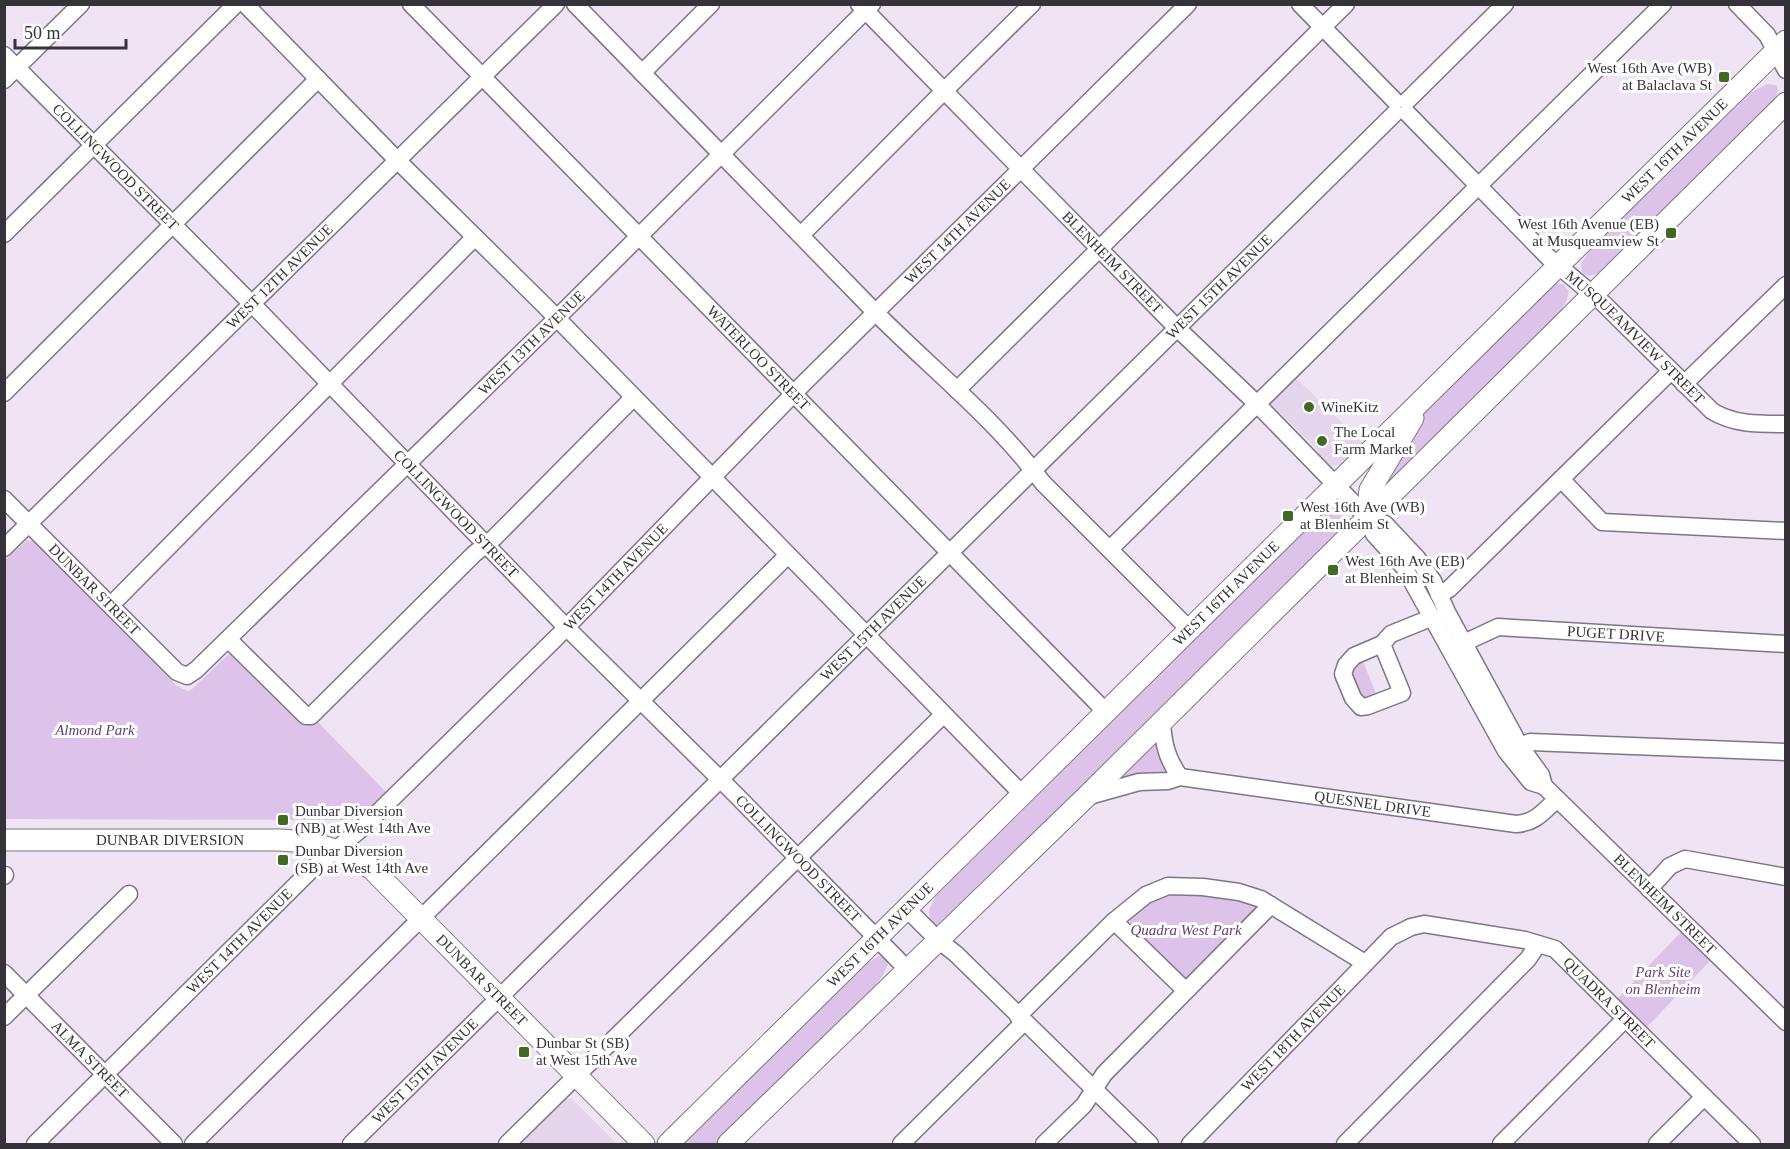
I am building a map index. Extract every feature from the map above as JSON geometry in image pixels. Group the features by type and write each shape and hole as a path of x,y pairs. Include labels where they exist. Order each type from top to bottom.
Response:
{"main road":[{"name":"WEST 16TH AVENUE","path":"668,1144 1780,45"},
{"path":"728,1144 1085,798 1785,103"},
{"path":"1367,517 1370,490 1412,421 1422,398"},
{"name":"DUNBAR DIVERSION","path":"4,840 280,840 310,842 336,850"},
{"name":"DUNBAR STREET","path":"336,850 372,869 644,1144"}],"street":[{"path":"4,80 81,4"},
{"path":"4,234 236,4"},
{"path":"245,4 397,160 557,318 1022,794"},
{"name":"WATERLOO STREET","path":"411,4 1107,712"},
{"name":"WEST 12TH AVENUE","path":"4,548 556,4"},
{"path":"574,4 876,312 1024,458 1043,483 1189,629"},
{"path":"642,73 711,4"},
{"path":"801,236 1032,4"},
{"name":"WEST 14TH AVENUE","path":"35,1144 310,871 365,825 566,627 794,394 1188,4"},
{"name":"MUSQUEAMVIEW STREET","path":"1300,4 1557,265 1592,294 1712,411 1726,419 1740,422 1782,424"},
{"path":"957,390 1346,4"},
{"name":"WEST 15TH AVENUE","path":"351,1144 1505,4"},
{"path":"1110,549 1663,4"},
{"path":"1737,4 1780,45 1785,70"},
{"name":"BLENHEIM STREET","path":"865,7 1021,170 1177,328 1257,404 1367,517 1374,534 1404,567 1433,617 1457,646 1541,775 1544,786 1785,1022"},
{"name":"WEST 13TH AVENUE","path":"187,676 196,670 557,318 865,7"},
{"name":"COLLINGWOOD STREET","path":"4,56 95,145 485,545 908,970"},
{"path":"4,393 318,79"},
{"path":"111,605 475,237"},
{"path":"1684,384 1785,285"},
{"path":"1439,595 1449,589 1671,371"},
{"path":"228,639 306,716 311,716 494,538 633,398"},
{"path":"1561,479 1602,522 1785,531"},
{"name":"DUNBAR STREET","path":"4,499 177,672 187,676"},
{"name":"BLENHEIM STREET","path":"1367,517 1385,524 1417,558 1433,581 1457,646 1506,751 1531,782 1544,786"},
{"path":"193,1144 788,555"},
{"path":"1382,644 1391,634 1433,617"},
{"name":"PUGET DRIVE","path":"1457,646 1498,627 1785,644"},
{"path":"507,1144 943,715"},
{"path":"1162,721 1163,742 1172,765 1180,777"},
{"path":"1520,746 1530,742 1785,752"},
{"name":"QUESNEL DRIVE","path":"1085,798 1115,787 1139,782 1168,781 1180,777 1516,824 1527,824 1542,814 1556,800"},
{"path":"1649,889 1670,866 1685,859 1785,877"},
{"path":"901,1144 1114,921 1146,895 1168,886 1203,887 1239,892 1261,899 1365,963"},
{"path":"4,1017 129,894"},
{"path":"1044,1144 1084,1105 1104,1074 1271,905"},
{"path":"907,909 1150,1144"},
{"path":"1114,921 1185,990"},
{"name":"QUADRA STREET","path":"1399,932 1424,924 1525,939 1555,949 1752,1144"},
{"name":"WEST 18TH AVENUE","path":"1190,1144 1365,963 1399,932"},
{"path":"1345,1144 1528,959 1538,944"},
{"name":"ALMA STREET","path":"4,973 174,1144"},
{"path":"1501,1144 1625,1019"},
{"path":"1657,1144 1704,1096"}],"shaded area":[{"path":"1293,375 1363,443 1342,464 1333,466 1328,464 1317,454 1317,449 1271,404 1275,393"},
{"path":"571,1098 617,1144 518,1144 563,1100"}],"green space":[{"path":"1767,84 1776,85 1778,90 1756,122 1612,265 1597,274 1588,276 1582,272 1581,264 1601,234 1721,114 1746,95"},
{"path":"1556,284 1563,284 1569,292 1566,302 1551,325 1403,470 1379,489 1415,425 1430,405 1516,316"},
{"path":"1330,507 1339,511 1343,519 1332,540 1319,555 938,927 934,928 930,924 929,910 936,896"},
{"name":"Almond Park","path":"27,540 35,542 177,686 188,691 192,689 231,652 315,719 386,792 363,813 344,820 5,819 5,560"},
{"path":"1362,659 1377,696 1368,700 1360,696 1350,671"},
{"path":"1155,742 1157,753 1170,773 1115,782"},
{"name":"Quadra West Park","path":"1182,892 1253,901 1257,907 1256,911 1189,978 1182,977 1130,927 1130,918 1157,896"},
{"name":"Park Site on Blenheim","path":"1681,932 1711,960 1644,1030 1615,1001"},
{"path":"879,956 885,957 888,964 865,1000 719,1144 685,1144 690,1136 857,970"}],"place":[{"name":"West 16th Ave (WB) at Balaclava St","path":"1724,77"},
{"name":"West 16th Avenue (EB) at Musqueamview St","path":"1671,233"},
{"name":"WineKitz","path":"1309,407"},
{"name":"The Local Farm Market","path":"1322,441"},
{"name":"West 16th Ave (WB) at Blenheim St","path":"1288,516"},
{"name":"West 16th Ave (EB) at Blenheim St","path":"1333,570"},
{"name":"Dunbar Diversion (NB) at West 14th Ave","path":"283,820"},
{"name":"Dunbar Diversion (SB) at West 14th Ave","path":"283,860"},
{"name":"Dunbar St (SB) at West 15th Ave","path":"524,1052"}]}
